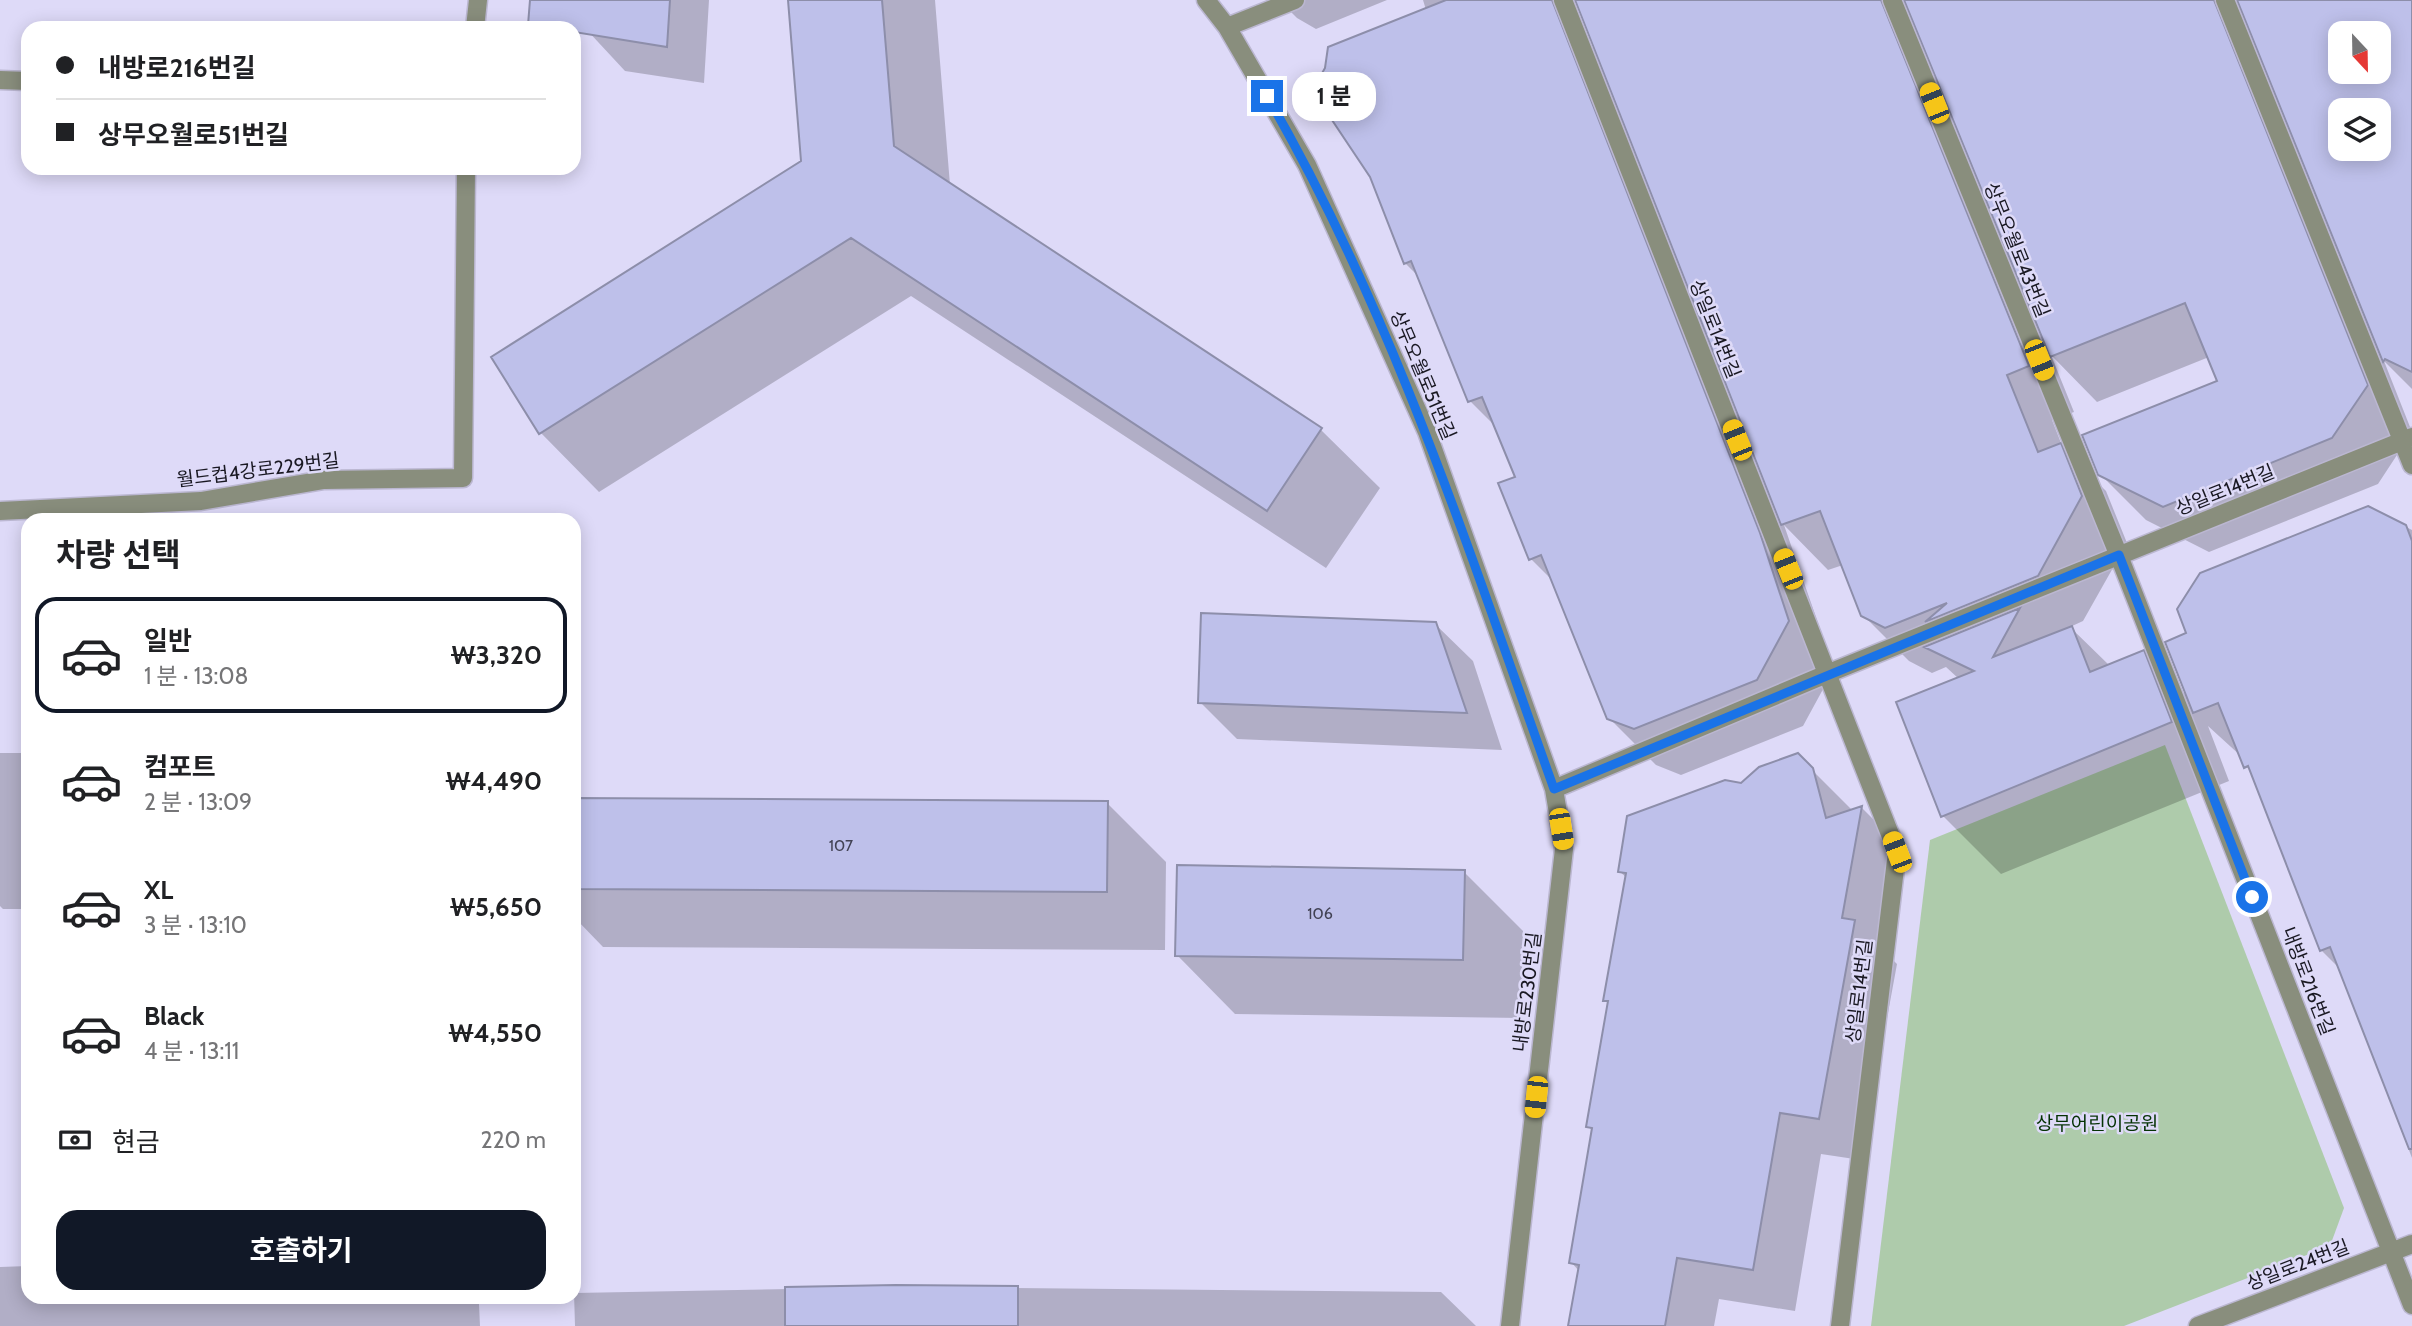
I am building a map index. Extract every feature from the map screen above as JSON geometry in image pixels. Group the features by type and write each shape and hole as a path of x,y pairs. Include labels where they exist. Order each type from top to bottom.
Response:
{"street":[{"path":"476,21 478,0"},
{"name":"상무오월로51번길","path":"1206,0 1227,27 1307,165 1427,432 1554,789"},
{"path":"1227,27 1295,0"},
{"name":"상일로14번길","path":"1563,0 1897,852 1840,1326"},
{"name":"상무오월로43번길","path":"1892,0 2119,555"},
{"path":"2225,0 2407,439 2412,465"},
{"path":"0,80 21,81"},
{"name":"월드컵4강로229번길","path":"0,511 201,501 324,480 463,478 466,175"},
{"name":"상일로14번길","path":"1554,789 1829,673 2407,439"},
{"name":"내방로216번길","path":"2119,555 2412,1305"},
{"name":"내방로230번길","path":"1510,1326 1564,849 1554,789"},
{"name":"상일로24번길","path":"2198,1326 2412,1244"}],"green space":[{"name":"상무어린이공원","path":"2165,745 2344,1208 2330,1246 2124,1326 1871,1326 1930,840"}],"building":[{"path":"530,0 670,0 667,47 581,33 581,21 528,21"},
{"path":"788,0 882,0 894,146 1322,428 1267,511 851,238 539,434 491,357 801,161"},
{"path":"1446,0 1552,0 1760,533 1789,621 1757,680 1634,729 1607,719 1541,555 1529,560 1498,483 1515,477 1482,397 1468,402 1411,261 1404,264 1370,177 1332,120 1317,82 1325,68 1328,47"},
{"path":"1575,0 1881,0 2029,366 2007,375 2038,452 2061,443 2082,496 2038,576 1925,622 1947,603 1885,628 1861,616 1820,511 1781,525"},
{"path":"1904,0 2214,0 2368,385 2332,438 2163,507 2098,475 2082,435 2217,381 2185,303 2050,357"},
{"path":"2237,0 2412,0 2412,372 2385,359 2383,362"},
{"path":"2368,506 2406,525 2412,541 2412,1149 2409,1149 2330,947 2320,951 2248,766 2244,768 2218,703 2193,713 2165,642 2186,633 2177,609 2200,573"},
{"path":"2020,608 1993,657 2072,626 2090,672 2144,650 2172,722 1941,817 1896,702 1974,671 1924,647"},
{"path":"1201,613 1436,622 1467,713 1198,703"},
{"path":"1798,753 1813,768 1826,818 1862,806 1842,918 1855,920 1819,1119 1780,1113 1753,1270 1677,1258 1665,1326 1568,1326 1579,1265 1569,1263 1592,1128 1586,1127 1608,1001 1603,1001 1626,873 1618,872 1627,816 1725,780 1741,783 1759,767"},
{"path":"581,798 1108,801 1107,892 581,889"},
{"path":"1177,865 1465,870 1463,960 1175,956"},
{"path":"1018,1286 1018,1326 785,1326 785,1287"}],"route":[{"path":"1267,96 1307,165 1427,432 1554,789 2119,555 2252,897"}]}
